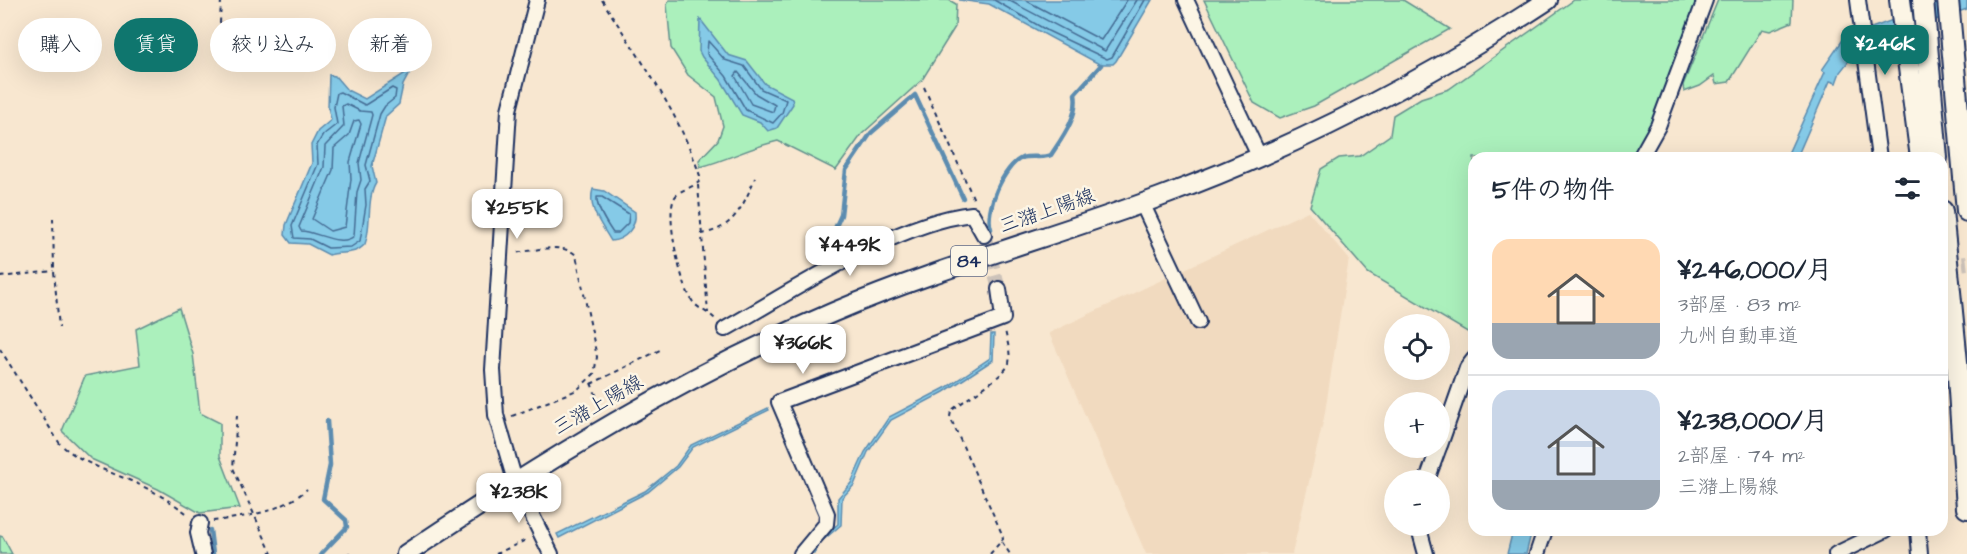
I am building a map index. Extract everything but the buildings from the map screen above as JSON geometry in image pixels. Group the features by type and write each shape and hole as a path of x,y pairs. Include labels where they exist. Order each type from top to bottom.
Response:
{"highway":[{"path":"1899,0 1920,152"},
{"path":"1923,0 1936,152"},
{"path":"1948,0 1967,211"},
{"path":"1948,271 1967,508"},
{"path":"1948,307 1957,362"}],"main road":[{"name":"三潴上陽線","path":"406,554 515,481 670,390 748,350 908,282 1142,203 1258,156 1356,111 1446,63 1548,0"}],"street":[{"path":"537,0 508,110 493,370 498,421 515,481 551,554"},
{"path":"1186,0 1258,156"},
{"path":"1643,152 1658,126 1705,0"},
{"path":"1858,0 1878,152"},
{"path":"1142,203 1198,322"},
{"path":"725,329 884,242 953,216 972,214 984,235"},
{"path":"801,554 826,524 827,514 779,402 1003,318 999,289"},
{"path":"1450,417 1468,367"},
{"path":"200,523 198,533 203,554"},
{"path":"1421,536 1426,554"},
{"path":"1537,554 1543,536"},
{"path":"1836,554 1874,536"},
{"path":"1918,536 1920,554"}],"path":[{"path":"220,18 221,0"},
{"path":"602,0 671,107 701,179 698,185 700,235 708,313 693,302 687,291 676,252 671,215 675,198 683,190 698,185"},
{"path":"924,87 971,190 975,203 972,214"},
{"path":"700,235 728,226 741,210 755,178"},
{"path":"53,218 54,271 59,328"},
{"path":"500,255 555,248 570,250 576,255 597,357 590,382"},
{"path":"0,277 54,271"},
{"path":"990,554 1001,541 1002,534 950,417 951,411 969,395 995,381 1009,365 1003,318"},
{"path":"0,349 60,444 71,454 109,474 150,490 200,523 255,516 292,500 307,489"},
{"path":"498,421 558,399 660,350"},
{"path":"590,382 602,409"},
{"path":"237,415 233,468 272,554"},
{"path":"496,554 541,533"},
{"path":"1001,541 1010,554"}],"shaded area":[{"path":"1308,211 1349,259 1324,418 1292,554 1146,554 1049,333"}],"green space":[{"path":"669,0 949,0 956,4 955,27 922,80 862,134 836,170 778,141 700,167 699,160 718,140 723,126 716,97 688,75 671,48 667,5"},
{"path":"1204,0 1403,0 1450,29 1314,106 1280,118 1254,103"},
{"path":"1574,0 1698,0 1648,136 1636,152 1468,152 1468,332 1450,322 1450,314 1437,314 1368,273 1310,206 1321,169 1339,158 1360,156 1390,135 1393,115 1421,98 1449,89"},
{"path":"1718,0 1793,0 1792,22 1770,31 1762,29 1729,82 1716,84 1714,76 1700,86 1684,92 1683,85"},
{"path":"179,308 193,354 200,413 220,423 220,456 240,508 200,513 158,489 91,459 62,431 85,376 140,365 136,329"},
{"path":"0,536 3,537 12,554 0,554"}],"water":[{"path":"959,0 1152,0 1116,61 1113,64 1099,64 989,4"},
{"path":"1947,0 1967,0 1967,9 1901,32 1855,53 1840,72 1836,83 1830,81 1799,152 1789,152 1825,72 1822,70 1844,38"},
{"path":"700,19 728,55 747,61 765,84 792,98 793,104 777,128 768,131 760,122 742,115 721,80 699,51"},
{"path":"410,72 403,85 399,104 386,116 372,166 376,183 371,197 365,244 353,252 329,255 308,244 291,243 285,235 286,225 312,163 311,145 318,131 331,120 328,107 329,75 335,76 347,90 365,99"},
{"path":"593,189 604,191 635,212 632,228 621,238 611,241 600,223 592,203"},
{"path":"991,334 994,334 993,360 944,392 891,420 868,452 854,485 842,498 841,525 821,542 814,554 810,554 818,541 838,524 838,498 851,483 865,452 889,417 947,387 990,358"},
{"path":"768,408 769,410 693,447 678,467 648,492 559,538 557,534 645,491 676,466 691,445"},
{"path":"1512,536 1530,536 1526,554 1507,554"}],"waterway":[{"path":"991,229 990,211 1002,179 1015,162 1022,158 1051,155 1072,118 1076,102 1075,94 1101,65"},
{"path":"828,244 841,215 846,170 871,133 915,95 963,198"},
{"path":"321,554 347,527 346,520 323,499 330,465 327,421"},
{"path":"210,530 213,554"}],"tunnel":[{"path":"984,235 999,289"},
{"path":"1948,265 1967,263"}]}
